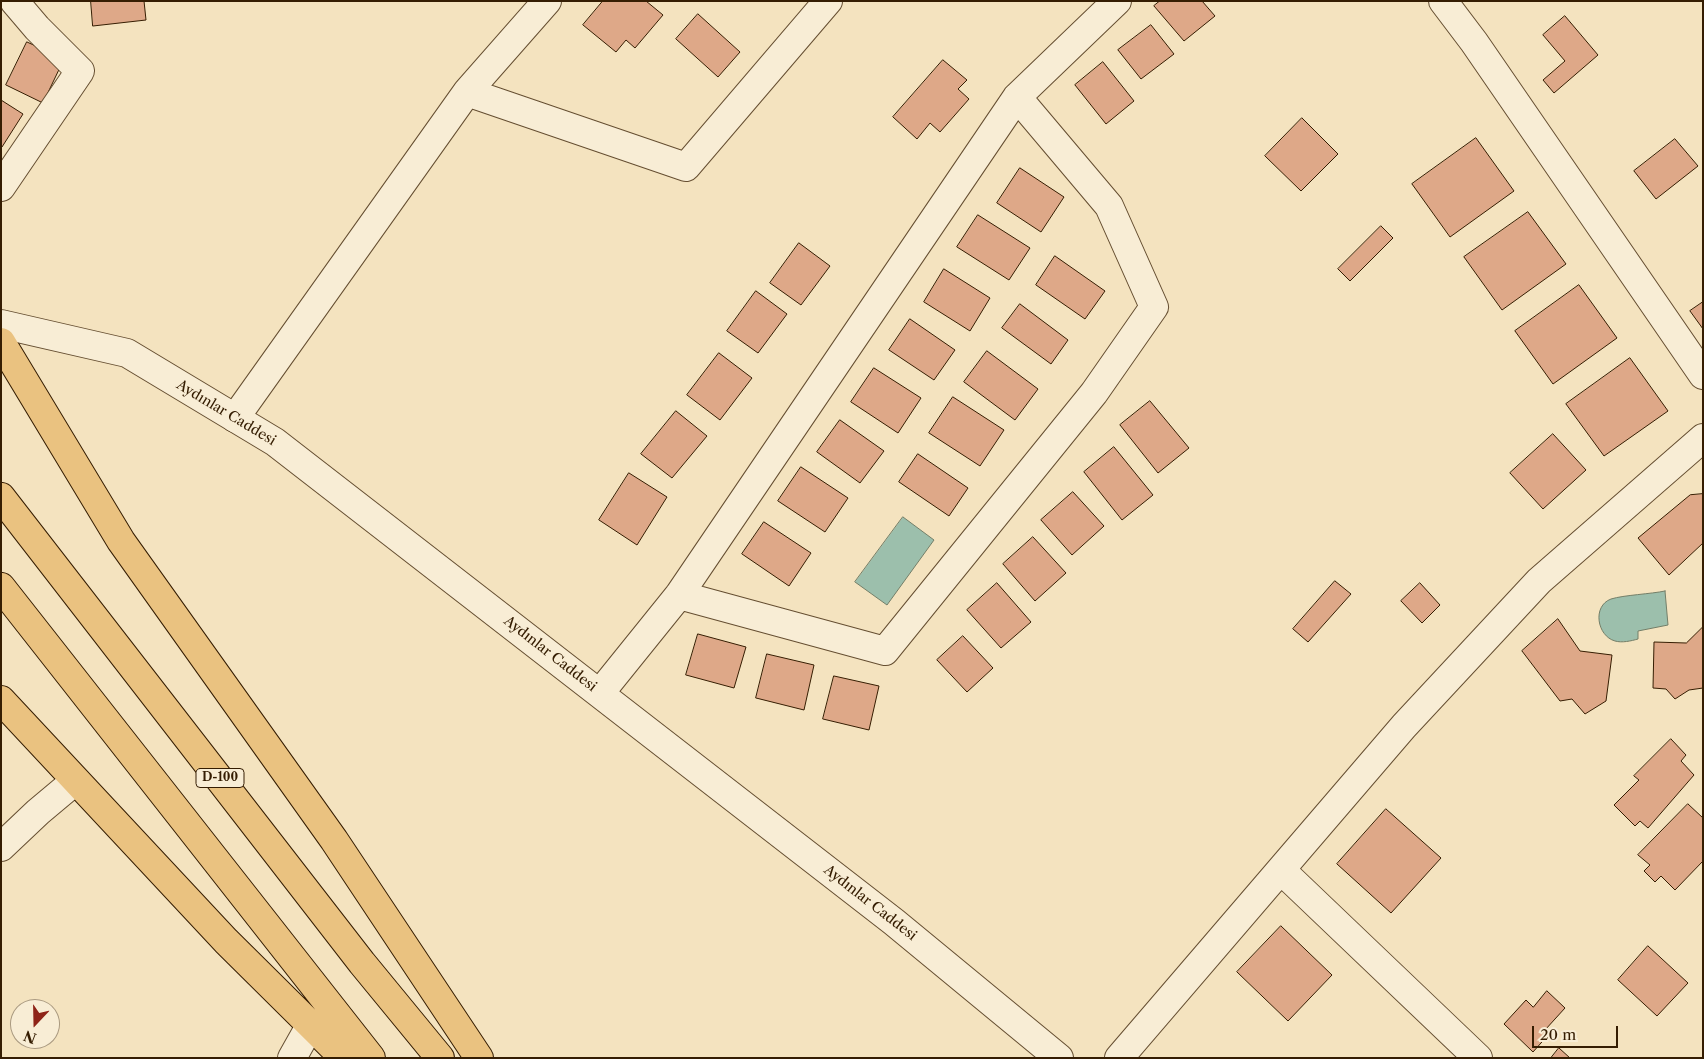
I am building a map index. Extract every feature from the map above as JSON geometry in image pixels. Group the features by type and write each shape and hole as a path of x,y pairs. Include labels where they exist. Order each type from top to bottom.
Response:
{"highway":[{"path":"1,342 121,541 334,840 479,1058"},
{"name":"D-100","path":"1,497 362,963 440,1058"},
{"path":"1,587 370,1058"},
{"path":"1,700 226,941 344,1058"}],"street":[{"path":"1,186 80,71 37,28 14,1"},
{"path":"234,418 467,92 547,1"},
{"path":"467,92 686,166 828,1"},
{"path":"600,693 679,596 1017,97 1117,1"},
{"path":"1444,1 1703,375"},
{"path":"679,596 885,652 1094,393 1154,307 1109,206 1017,97"},
{"name":"Aydınlar Caddesi","path":"1,324 127,353 275,442 894,922 1059,1058"},
{"path":"1119,1058 1404,726 1539,581 1703,438"},
{"path":"1,848 38,812 76,781"},
{"path":"1281,870 1478,1058"},
{"path":"292,1058 310,1026"}],"shaded area":[{"path":"903,517 934,540 887,605 855,582"},
{"path":"1665,591 1668,625 1638,631 1638,639 1621,642 1609,638 1604,633 1599,621 1599,614 1605,603 1616,598"}],"building":[{"path":"91,1 144,1 146,20 93,26"},
{"path":"603,1 646,1 663,15 635,48 626,40 616,52 583,25"},
{"path":"1160,1 1202,1 1215,16 1184,41 1154,6"},
{"path":"698,14 740,52 718,77 676,39"},
{"path":"1565,16 1598,55 1554,93 1543,80 1565,61 1543,35"},
{"path":"1151,25 1174,54 1141,79 1118,50"},
{"path":"27,42 64,59 43,103 6,85"},
{"path":"943,60 967,80 958,89 969,99 940,132 930,123 917,139 893,117"},
{"path":"1103,62 1134,101 1106,124 1075,85"},
{"path":"1,100 23,114 2,147 1,147"},
{"path":"1302,118 1338,154 1301,191 1265,156"},
{"path":"1476,138 1514,191 1450,237 1412,184"},
{"path":"1675,139 1698,166 1656,199 1634,171"},
{"path":"1020,168 1064,197 1041,232 997,203"},
{"path":"1528,212 1566,264 1502,310 1464,257"},
{"path":"978,215 1030,248 1009,280 957,247"},
{"path":"1381,226 1393,238 1350,281 1338,269"},
{"path":"799,243 830,266 801,305 770,283"},
{"path":"1055,256 1105,291 1085,319 1036,285"},
{"path":"944,269 990,298 970,331 924,302"},
{"path":"1579,285 1617,338 1553,384 1515,331"},
{"path":"756,291 787,314 758,353 727,331"},
{"path":"1703,302 1703,329 1690,311"},
{"path":"1020,304 1068,340 1051,364 1002,328"},
{"path":"910,319 955,350 934,380 889,350"},
{"path":"987,351 1038,389 1015,420 964,382"},
{"path":"719,353 752,378 720,420 687,395"},
{"path":"1630,358 1668,411 1604,456 1566,404"},
{"path":"874,368 921,398 898,433 851,402"},
{"path":"953,397 1004,430 980,466 929,433"},
{"path":"1150,401 1189,448 1158,473 1120,425"},
{"path":"676,411 707,436 672,478 641,454"},
{"path":"840,420 884,451 860,483 817,452"},
{"path":"1553,434 1586,470 1543,509 1510,473"},
{"path":"1114,447 1153,495 1122,520 1084,472"},
{"path":"918,454 968,488 949,516 899,482"},
{"path":"801,467 848,498 825,532 778,501"},
{"path":"629,473 667,497 637,545 599,520"},
{"path":"1073,492 1104,526 1072,555 1041,520"},
{"path":"1703,494 1703,543 1669,575 1638,538 1690,495"},
{"path":"764,522 811,553 789,586 742,554"},
{"path":"1033,537 1066,573 1035,601 1003,564"},
{"path":"1335,581 1351,594 1308,642 1293,629"},
{"path":"997,583 1031,622 1001,648 967,610"},
{"path":"1420,583 1440,605 1422,623 1401,601"},
{"path":"1558,619 1580,651 1612,655 1606,701 1585,714 1572,699 1560,701 1522,651"},
{"path":"1703,627 1703,688 1689,690 1675,699 1666,689 1653,688 1654,642 1686,643"},
{"path":"698,634 746,647 734,688 686,675"},
{"path":"963,636 993,668 967,692 937,660"},
{"path":"767,654 814,665 804,710 756,698"},
{"path":"834,676 879,686 869,730 823,719"},
{"path":"1671,739 1686,755 1681,761 1694,775 1648,828 1640,821 1635,826 1614,805 1639,780 1634,776"},
{"path":"1688,804 1703,818 1703,861 1675,890 1661,876 1655,882 1644,871 1650,865 1638,855"},
{"path":"1386,809 1441,858 1391,913 1337,864"},
{"path":"1281,926 1332,975 1288,1021 1237,972"},
{"path":"1648,946 1688,983 1657,1016 1618,980"},
{"path":"1547,991 1565,1008 1545,1030 1549,1034 1533,1052 1504,1024 1526,1000 1533,1007"},
{"path":"1559,1048 1570,1058 1551,1058"}]}
